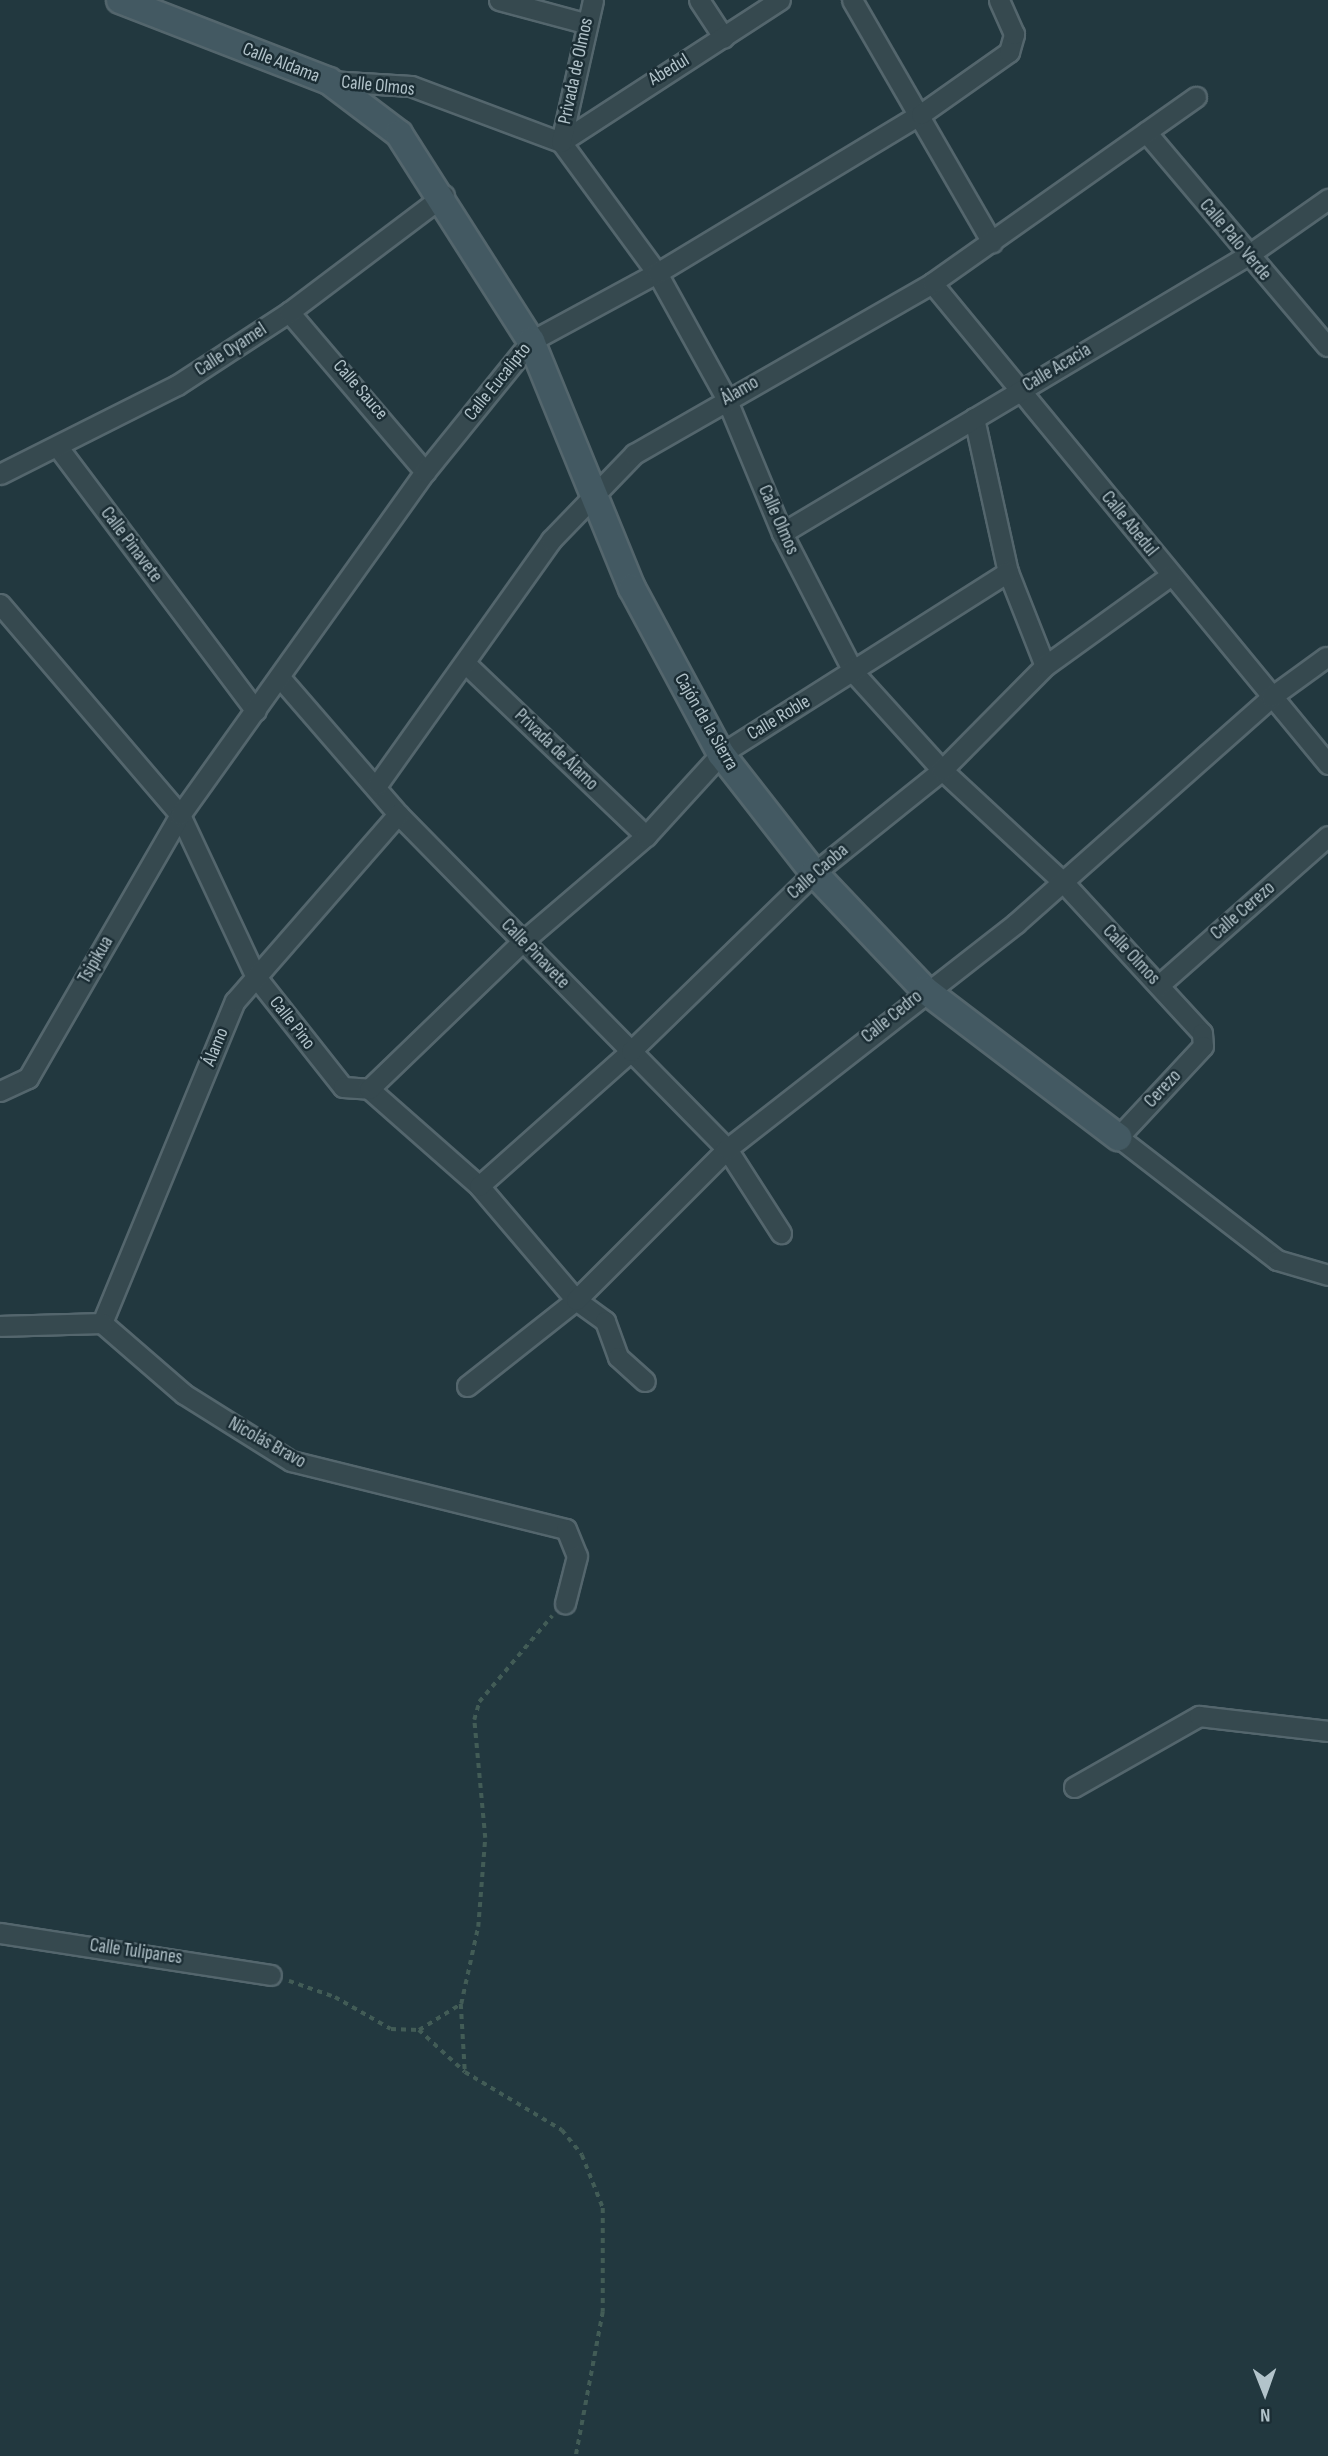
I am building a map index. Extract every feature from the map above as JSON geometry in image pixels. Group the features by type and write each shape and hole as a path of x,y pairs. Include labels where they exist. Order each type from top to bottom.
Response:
{"street":[{"name":"Calle Aldama","path":"120,0 329,81 399,134 444,195"},
{"path":"499,0 584,23"},
{"name":"Privada de Olmos","path":"561,142 584,23 593,0"},
{"path":"699,0 724,38"},
{"name":"Abedul","path":"561,142 780,0"},
{"path":"852,0 921,114 992,242"},
{"name":"Calle Eucalipto","path":"180,815 282,680 425,472 531,341 657,273 921,114 1014,43 999,0"},
{"name":"Calle Olmos","path":"329,81 411,86 561,142 657,273 726,398 782,533 854,673 942,770 1064,883 1159,985 1205,1040"},
{"name":"Álamo","path":"377,785 595,488 635,454 726,398 932,283 1196,97"},
{"name":"Calle Palo Verde","path":"1146,132 1328,350"},
{"name":"Calle Oyamel","path":"0,474 177,386 289,312 444,195"},
{"name":"Cajón de la Sierra","path":"444,195 531,341 595,488 632,589 720,754 814,873 925,990 1118,1137"},
{"name":"Calle Acacia","path":"782,533 1248,255 1328,199"},
{"name":"Calle Abedul","path":"932,283 1328,764"},
{"name":"Calle Sauce","path":"289,312 425,472"},
{"path":"974,418 1008,572 1045,666"},
{"name":"Calle Pinavete","path":"57,446 256,711"},
{"name":"Calle Roble","path":"369,1089 523,941 646,836 720,754 854,673 1008,572"},
{"name":"Calle Caoba","path":"479,1186 631,1052 814,873 942,770 1045,666 1171,575"},
{"name":"Calle Pino","path":"0,604 180,815 256,977 343,1087 369,1089 479,1186 576,1300 605,1321 618,1357 645,1381"},
{"name":"Calle Cedro","path":"467,1386 576,1300 727,1149 925,990 1064,883 1271,697 1326,657"},
{"name":"Privada de Álamo","path":"466,664 646,836"},
{"name":"Calle Pinavete","path":"282,680 377,785 398,814 727,1149 781,1233"},
{"name":"Álamo","path":"102,1323 235,1001 398,814"},
{"name":"Tsipikua","path":"0,1091 28,1078 180,815"},
{"name":"Calle Cerezo","path":"1159,985 1328,836"},
{"name":"Cerezo","path":"1118,1137 1205,1040"},
{"path":"1118,1137 1277,1260 1328,1275"},
{"path":"0,1326 102,1323"},
{"name":"Nicolás Bravo","path":"102,1323 184,1394 291,1461 566,1529 577,1556 565,1603"},
{"path":"1074,1787 1199,1716 1328,1731"},
{"name":"Calle Tulipanes","path":"0,1933 271,1975"}],"path":[{"path":"465,2072 461,2004 478,1927 485,1838 474,1720 491,1683 565,1603"},
{"path":"271,1975 335,1997 391,2029 419,2030 461,2004"},
{"path":"419,2030 465,2072 562,2130 582,2155 603,2208 603,2312 576,2456"}]}
